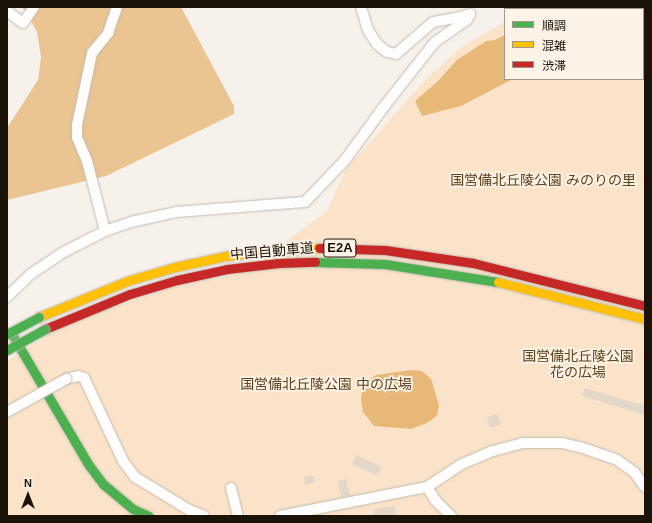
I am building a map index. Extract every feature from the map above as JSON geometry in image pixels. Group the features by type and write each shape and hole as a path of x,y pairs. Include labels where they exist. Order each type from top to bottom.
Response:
{"main road":[{"name":"中国自動車道","path":"7,334 39,317 127,281 175,267 225,256 279,250 331,248 385,250 473,263 645,306"},
{"name":"中国自動車道","path":"7,350 45,329 130,294 177,280 227,269 279,263 330,261 385,264 469,276 645,319"},
{"path":"7,327 88,464 117,498 133,509 149,516"}],"street":[{"path":"7,11 23,22 34,7"},
{"path":"104,231 87,161 77,137 77,125 92,53 108,33 117,7"},
{"path":"361,7 368,30 377,44 387,52 396,54 433,22 461,17 473,10"},
{"path":"7,298 31,274 64,252 104,231 131,222 176,212 305,202 345,160 386,104 436,42 467,20 473,10"},
{"path":"7,412 66,379 78,376 84,378 123,461 135,477 183,506 204,516"},
{"path":"282,516 427,487 462,464 493,451 522,443 572,445 617,460 634,472 645,487"},
{"path":"427,487 435,500 451,516"},
{"path":"232,488 238,516"}],"green space":[{"path":"645,7 645,516 7,516 7,361 48,335 98,312 177,286 243,273 327,211 346,169 427,78 463,46 504,23 504,80 644,80 644,8 524,8"}],"shaded area":[{"path":"21,7 181,7 234,106 234,114 106,176 7,200 7,128 38,80 41,57 37,32 25,10"},
{"path":"504,36 504,80 511,80 461,106 422,116 415,101 438,81 457,60 486,41 495,40"},
{"path":"411,370 422,371 431,379 439,405 437,416 427,423 411,429 374,426 363,412 361,399 363,385 376,375"}],"building":[{"path":"585,388 645,406 645,415 582,396"},
{"path":"497,414 501,424 490,428 487,417"},
{"path":"356,455 382,467 378,476 352,464"},
{"path":"314,476 315,483 305,485 304,477"},
{"path":"346,479 350,496 341,497 337,481"},
{"path":"395,506 396,516 374,516 373,509"}],"traffic: fast":[{"path":"315,262 385,264 498,282"},
{"path":"7,334 39,317"},
{"path":"7,350 45,329"},
{"path":"13,336 88,464 103,484 133,509 149,516"}],"traffic: slow":[{"path":"39,317 127,281 175,267 225,256 279,250 319,248"},
{"path":"498,282 645,319"}],"traffic: jam":[{"path":"319,248 385,250 473,263 645,306"},
{"path":"45,329 130,294 177,280 227,269 279,263 315,262"}],"park label":[{"name":"国営備北丘陵公園 みのりの里","path":"543,180"},
{"name":"国営備北丘陵公園 花の広場","path":"578,364"},
{"name":"国営備北丘陵公園 中の広場","path":"326,384"}]}
